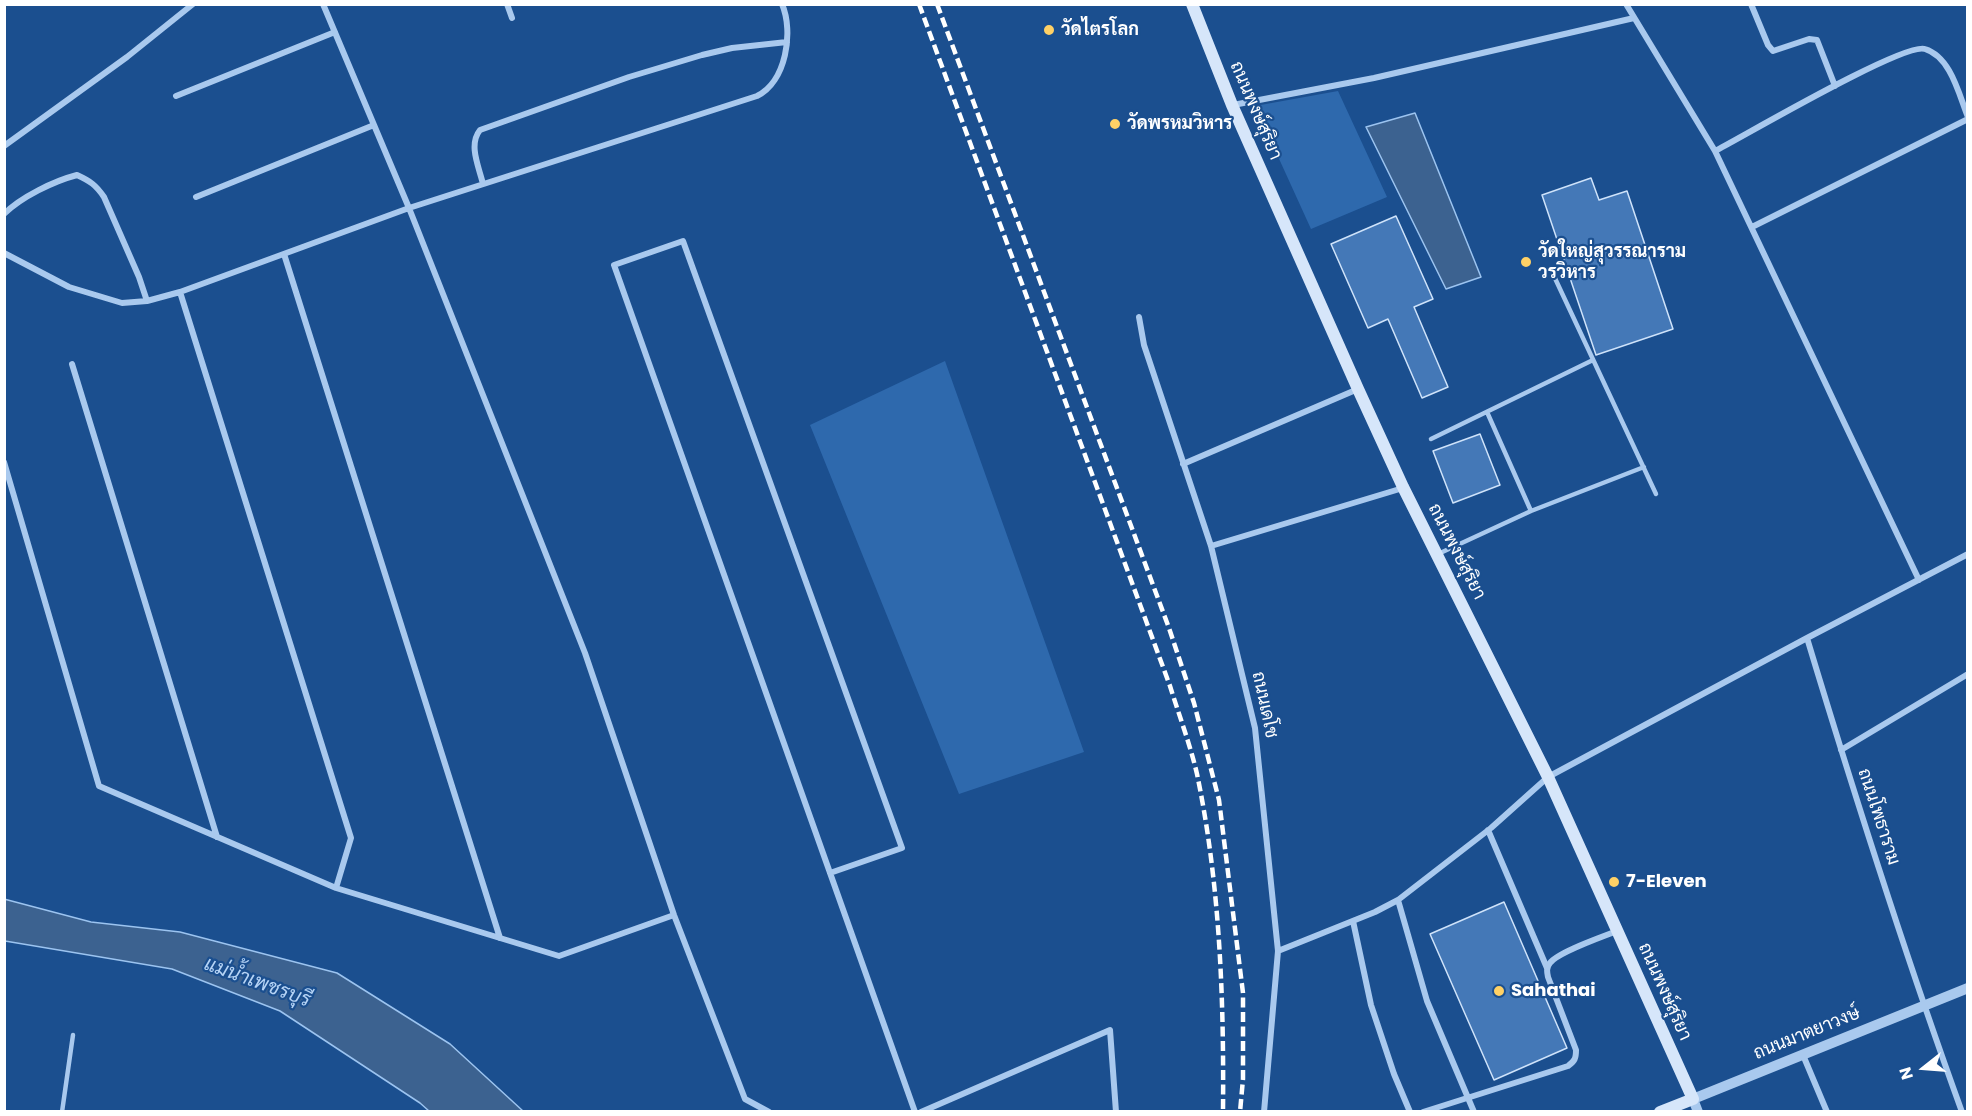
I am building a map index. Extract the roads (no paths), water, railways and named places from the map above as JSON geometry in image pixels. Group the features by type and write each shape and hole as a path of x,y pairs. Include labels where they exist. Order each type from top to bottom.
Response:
{"main road":[{"name":"ถนนพงษ์สุริยา","path":"1192,4 1232,105 1358,389 1403,487 1548,777 1693,1099"},
{"name":"ถนนมาตยาวงษ์","path":"1660,1112 1693,1099"}],"street":[{"path":"4,146 127,57 193,4"},
{"path":"323,4 409,208 585,652 674,915 745,1099 769,1112"},
{"path":"507,4 512,18"},
{"path":"5,252 69,287 122,303 147,301 180,292 409,208 757,96 772,84 781,66 787,42 788,21 782,4"},
{"path":"1626,4 1715,151 1919,580"},
{"path":"1751,4 1768,45 1773,51 1809,39 1817,40 1835,86"},
{"path":"1232,105 1374,78 1634,18"},
{"path":"176,96 335,32"},
{"path":"483,184 474,145 475,136 480,130 702,55 732,48 787,42"},
{"path":"1715,151 1901,52 1920,47 1927,49 1943,62 1949,71 1968,118 1752,227"},
{"path":"196,197 374,125"},
{"path":"4,214 30,196 67,177 77,174 96,185 104,197 147,301"},
{"path":"830,873 902,848 683,241 614,265 830,873 915,1112"},
{"path":"284,254 500,938"},
{"path":"180,292 351,838 336,888"},
{"name":"ถนนเดโช","path":"1139,317 1144,345 1211,546 1255,728 1278,951 1264,1112"},
{"path":"72,364 217,837"},
{"path":"1183,464 1358,389"},
{"path":"4,462 99,786 336,888 559,956 674,915"},
{"path":"1211,546 1403,487"},
{"path":"1278,951 1398,900 1488,830 1548,777 1968,554"},
{"name":"ถนนโพธาราม","path":"1807,638 1923,1005 1962,1112"},
{"path":"1841,750 1968,674"},
{"path":"1422,1112 1568,1066 1576,1058 1576,1050 1548,977 1547,968 1488,830"},
{"path":"1398,900 1427,1000 1474,1112"},
{"path":"1353,921 1371,1005 1394,1074 1410,1112"},
{"path":"1547,968 1551,961 1561,955 1617,930"},
{"name":"ถนนมาตยาวงษ์","path":"1693,1099 1968,988"},
{"path":"921,1112 1110,1030 1116,1112"},
{"path":"1803,1055 1827,1112"},
{"name":"ถนนพงษ์สุริยา","path":"1693,1099 1698,1112"}],"lane":[{"path":"1553,274 1656,494"},
{"path":"1431,439 1593,360"},
{"path":"1487,412 1531,512"},
{"path":"1438,554 1531,512 1644,467"},
{"path":"62,1112 74,1035"}],"water":[{"path":"1415,113 1481,277 1446,289 1366,127"},
{"name":"แม่น้ำเพชรบุรี","path":"4,899 91,922 180,932 337,973 450,1044 523,1111 429,1111 280,1011 172,969 5,941"}],"railway":[{"path":"919,4 1170,686 1188,741 1205,815 1216,899 1223,1027 1223,1112"},
{"path":"937,4 1169,628 1194,703 1219,800 1243,993 1243,1079 1240,1112"}],"place":[{"name":"วัดไตรโลก","path":"1049,30"},
{"name":"วัดพรหมวิหาร","path":"1115,124"},
{"name":"วัดใหญ่สุวรรณาราม วรวิหาร","path":"1526,262"},
{"name":"7-Eleven","path":"1614,882"},
{"name":"Sahathai","path":"1499,991"}]}
